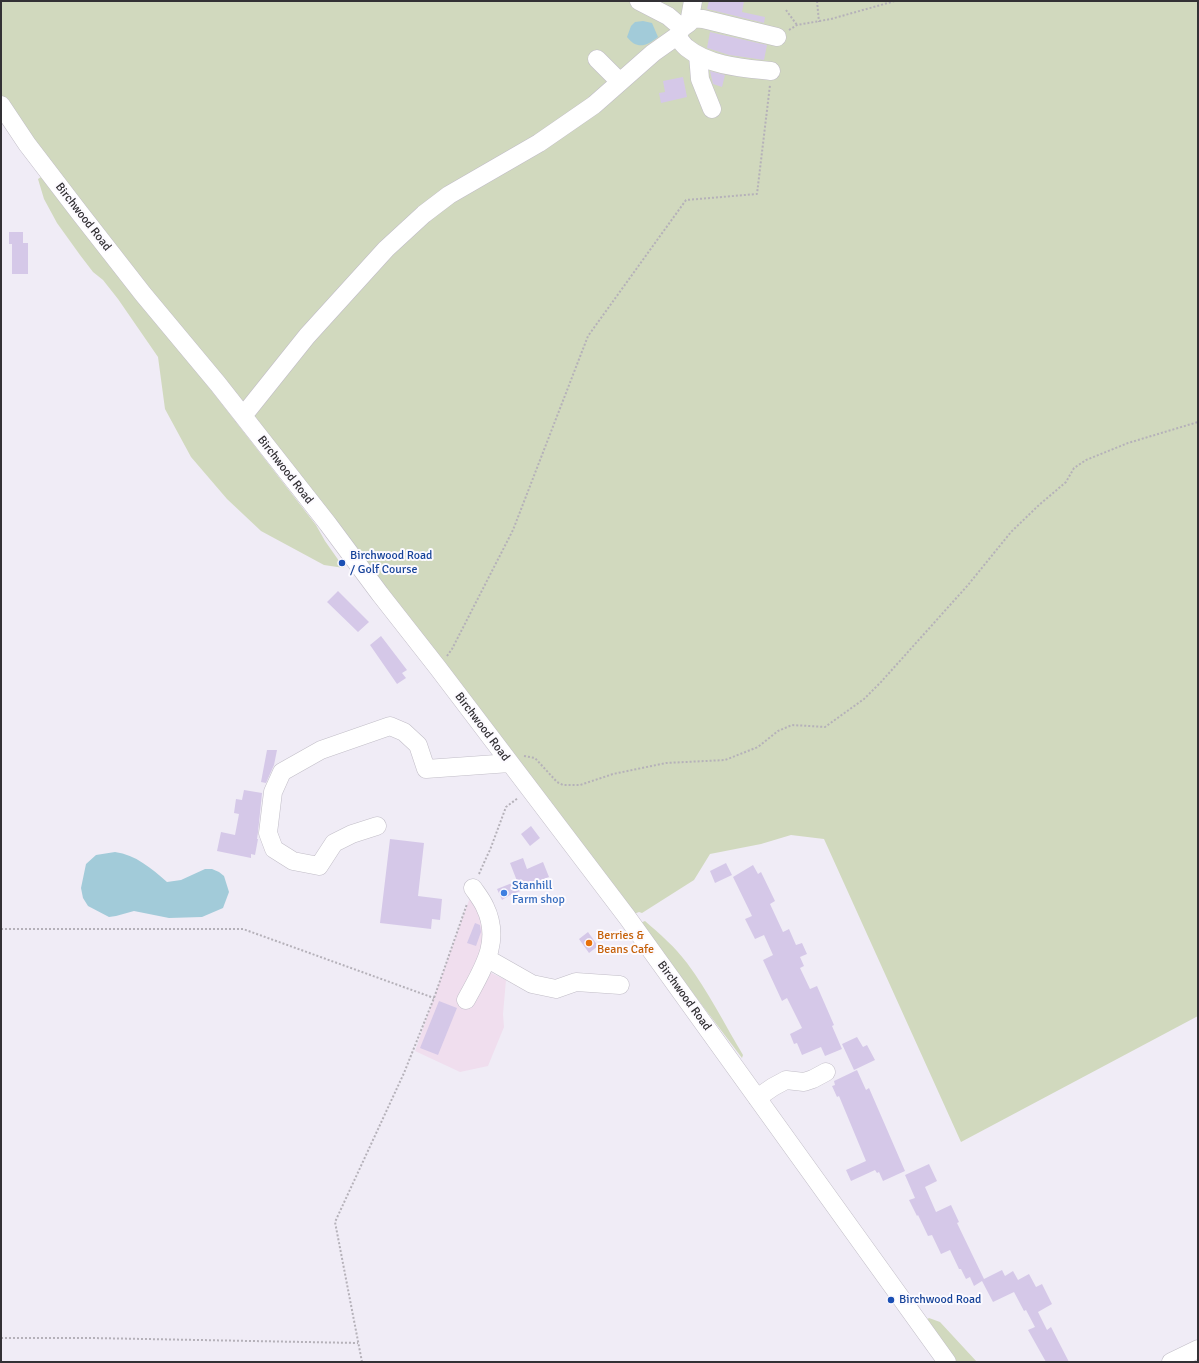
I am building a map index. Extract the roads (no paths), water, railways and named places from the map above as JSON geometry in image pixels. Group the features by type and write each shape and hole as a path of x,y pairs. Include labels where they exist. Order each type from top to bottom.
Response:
{"street":[{"path":"639,1 668,16 686,20 703,19 777,37"},
{"path":"686,20 686,47 698,55 713,62 771,71"},
{"path":"243,416 307,336 386,249 424,214 449,195 539,143 594,105 653,53 686,20"},
{"path":"698,55 700,79 712,109"},
{"path":"598,59 620,82"},
{"name":"Birchwood Road","path":"1,105 27,144 143,294 243,416 438,668 515,760 530,790 627,917 947,1362"},
{"path":"377,826 352,834 334,843 319,866 293,861 274,849 268,833 273,792 282,772 321,750 390,726 404,732 418,745 426,769 515,760"},
{"path":"466,1000 488,959 491,943 492,926 485,907 473,888"},
{"path":"488,959 532,984 556,990 576,982 620,985"},
{"path":"757,1098 786,1080 804,1082 814,1080 826,1072"},
{"path":"1171,1362 1198,1349"}],"water":[{"path":"643,21 652,23 658,37 650,43 638,45 627,37 631,26 635,22"},
{"path":"115,852 136,859 149,867 167,882 181,880 205,869 212,869 219,872 224,876 229,892 223,908 202,917 169,918 134,911 109,917 88,906 83,898 81,888 86,864 96,855"}],"place":[{"name":"Birchwood Road / Golf Course","path":"342,563"},
{"name":"Stanhill Farm shop","path":"504,893"},
{"name":"Berries & Beans Cafe","path":"589,943"},
{"name":"Birchwood Road","path":"891,1300"}]}
